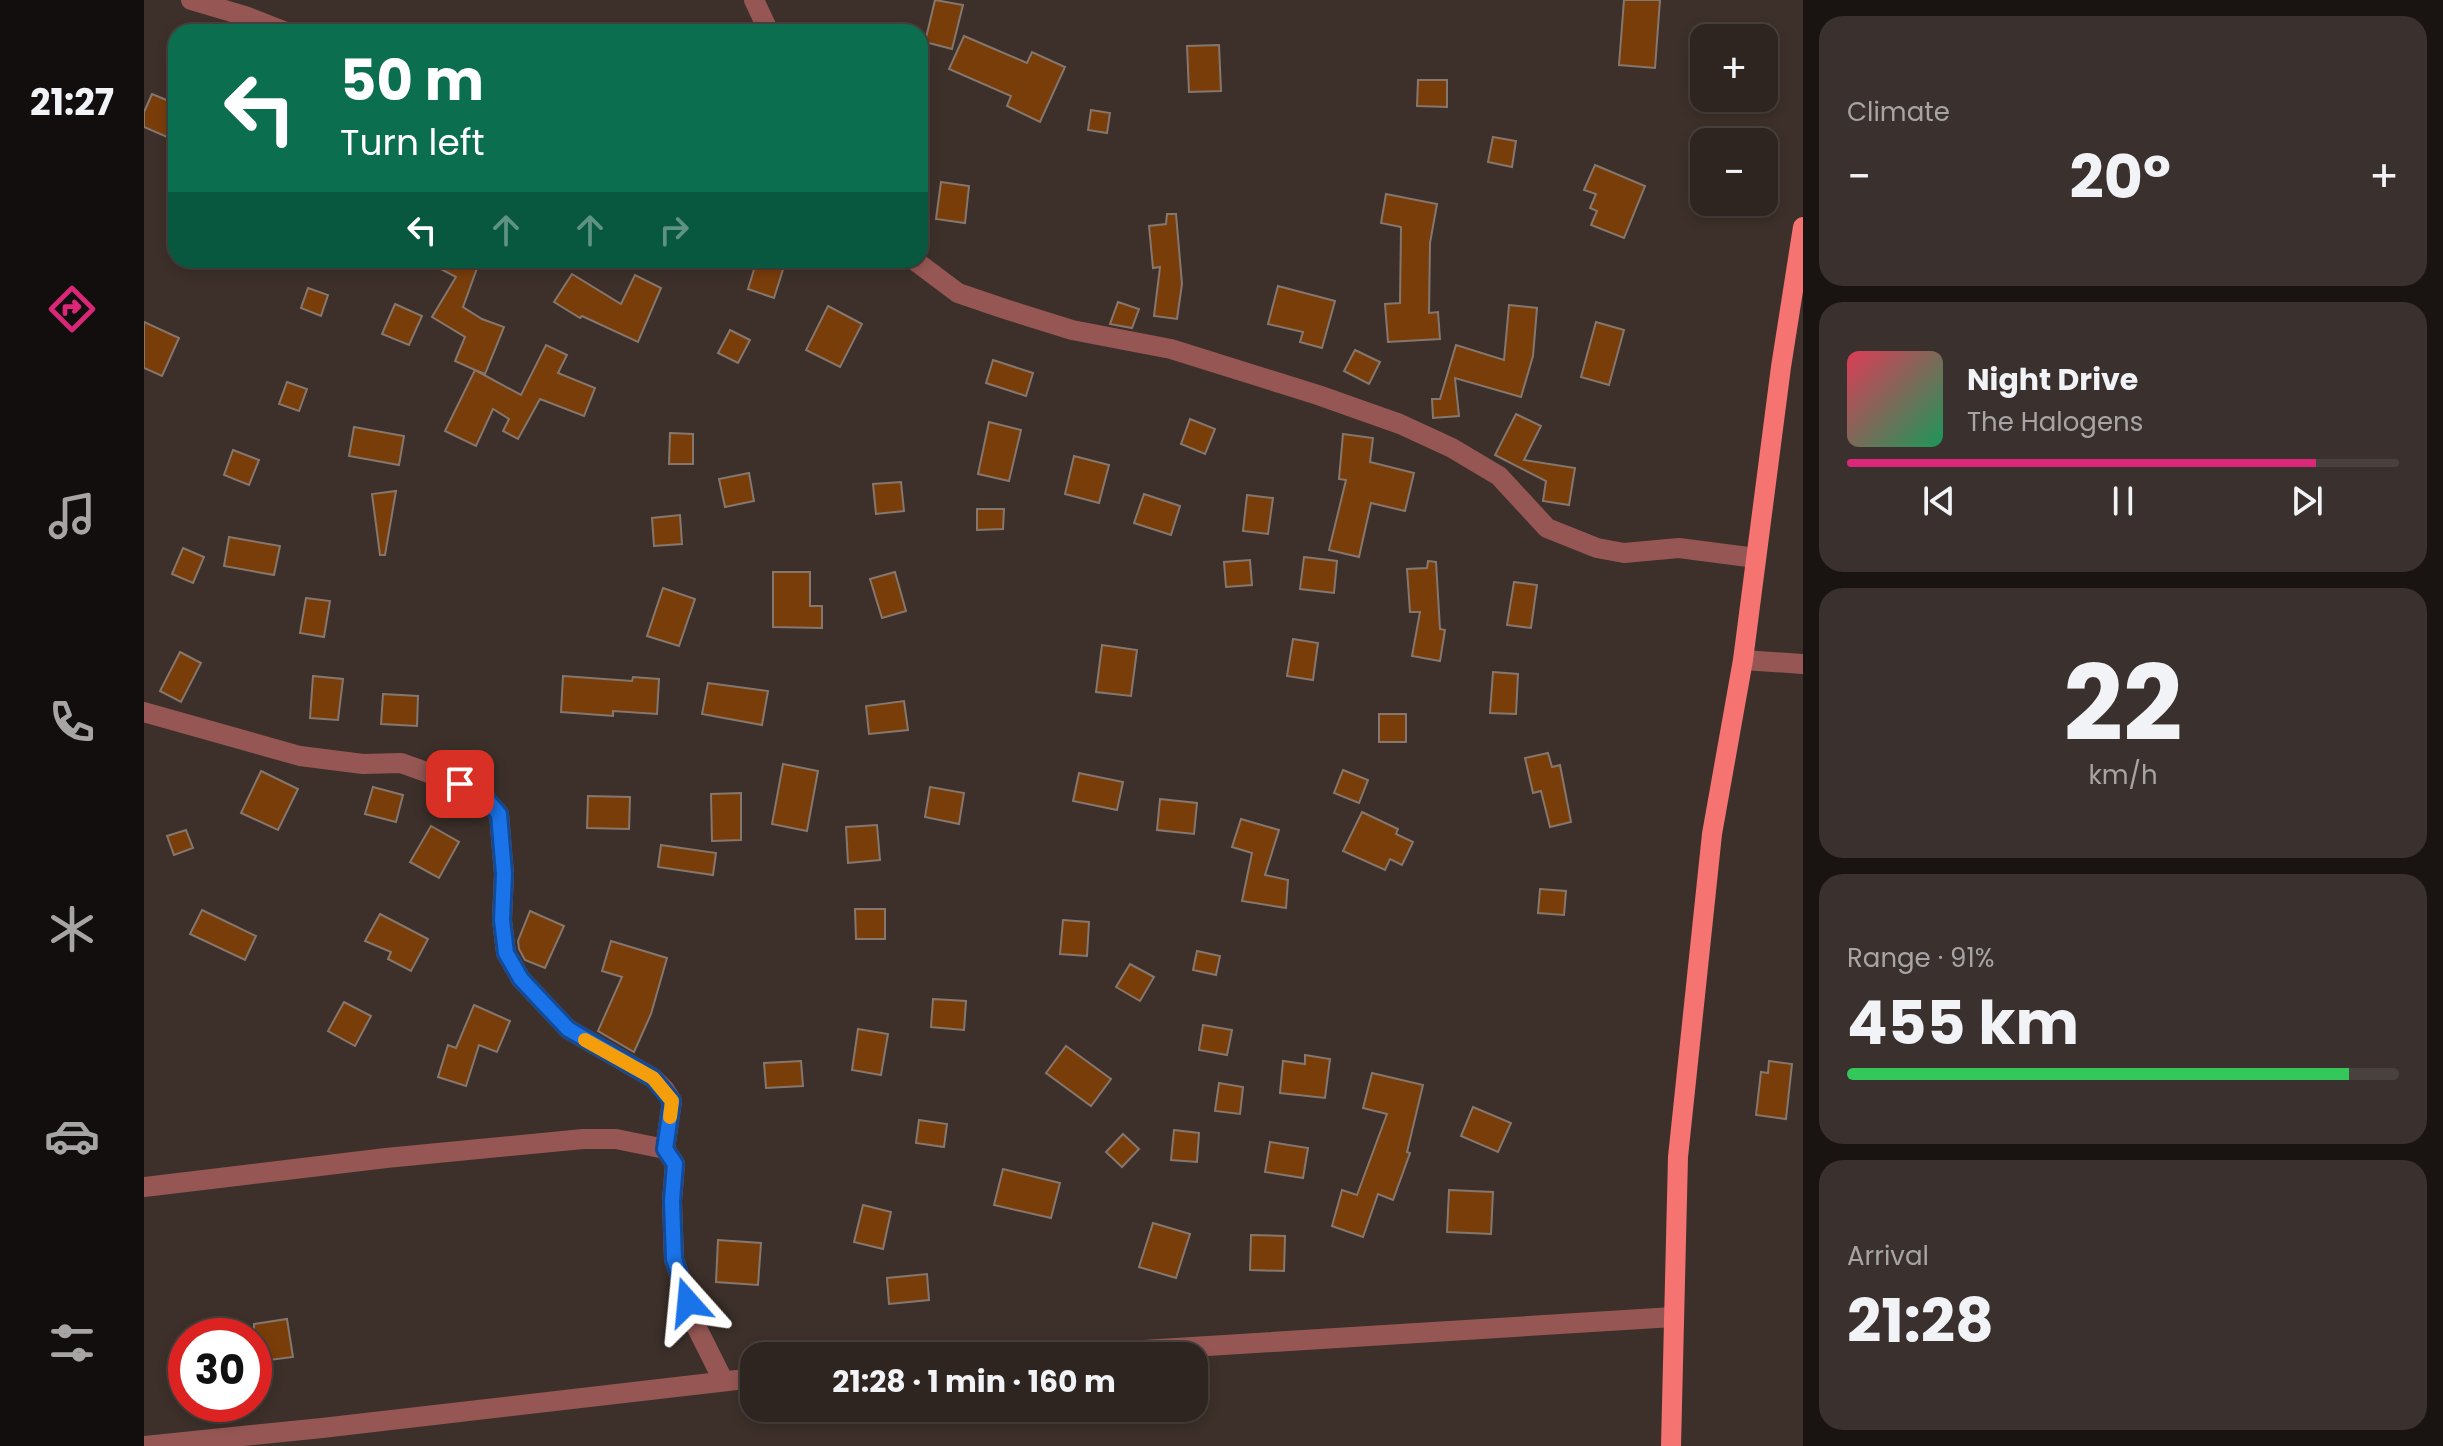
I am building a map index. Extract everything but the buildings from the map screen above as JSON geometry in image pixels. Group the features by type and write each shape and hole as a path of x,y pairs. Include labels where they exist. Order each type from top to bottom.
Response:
{"main road":[{"path":"1671,1446 1678,1157 1712,834 1743,660 1781,367 1803,227"}],"street":[{"path":"191,0 266,24"},
{"path":"754,0 765,24"},
{"path":"923,268 958,293 1005,309 1072,330 1171,349 1400,424 1452,448 1499,476 1547,528 1597,548 1624,553 1679,548 1756,558"},
{"path":"1743,660 1803,664"},
{"path":"144,712 300,756 363,764 401,763 460,784 486,799 499,814 506,953 521,979 568,1029 653,1078 672,1101 665,1149 675,1164 672,1201 674,1259 695,1324 723,1380"},
{"path":"144,1187 386,1158 583,1139 616,1139 665,1149"},
{"path":"1208,1346 1673,1317"},
{"path":"144,1446 740,1379"}],"slow traffic":[{"path":"585,1040 653,1078 672,1101 670,1117"}],"route":[{"path":"460,784 486,799 499,814 506,953 521,979 568,1029 653,1078 672,1101 665,1149 675,1164 672,1201 674,1259 688,1302"}]}
